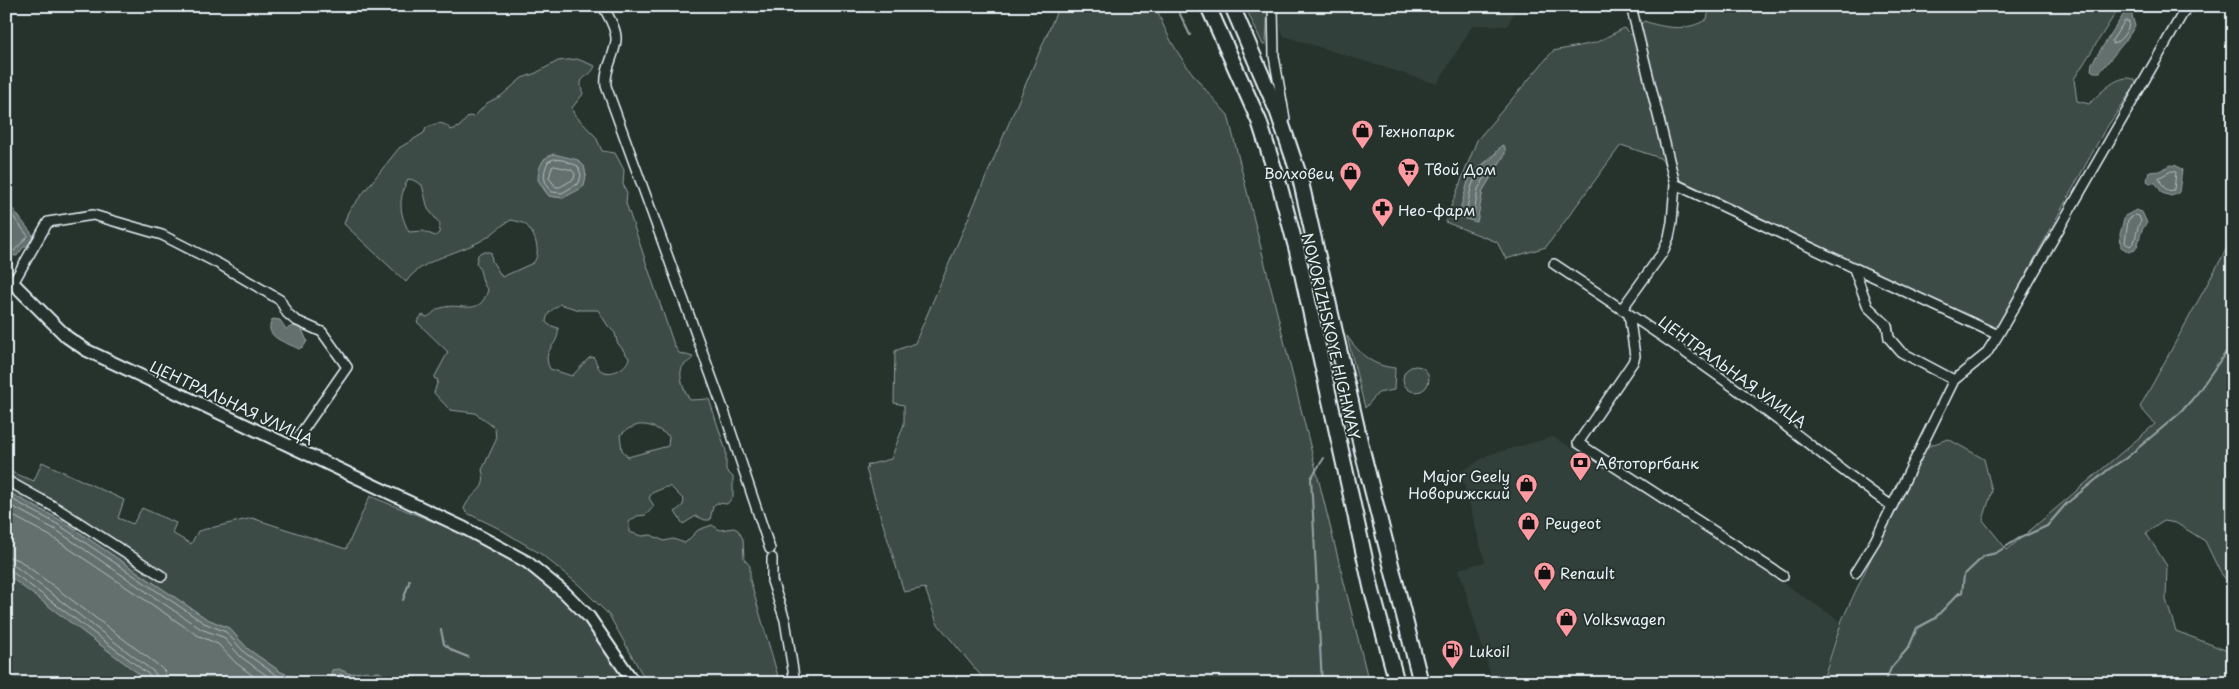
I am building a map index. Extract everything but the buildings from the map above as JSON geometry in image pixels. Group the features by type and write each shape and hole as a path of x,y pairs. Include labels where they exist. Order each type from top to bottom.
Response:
{"highway":[{"name":"NOVORIZHSKOYE HIGHWAY","path":"1208,6 1259,121 1280,187 1297,251 1372,591 1397,683"},
{"name":"NOVORIZHSKOYE HIGHWAY","path":"1232,6 1261,70 1291,151 1314,237 1362,450 1422,683"}],"main road":[{"name":"ЦЕНТРАЛЬНАЯ УЛИЦА","path":"9,279 67,337 86,350 464,528 527,562 565,592 603,635 634,683"}],"street":[{"path":"603,6 615,32 616,40 605,78 606,86 725,414 771,553 772,581 785,620 795,683"},
{"path":"1273,6 1274,56 1291,151"},
{"path":"1631,6 1675,184 1670,229 1663,252 1626,312 1635,356 1633,362 1578,443 1783,576"},
{"path":"1855,573 1875,541 1954,380 1986,354 1998,335 2187,6"},
{"path":"1675,184 1998,335"},
{"path":"9,279 48,222 93,215 162,235 219,264 265,291 280,300 287,313 295,320 322,332 347,367 292,446"},
{"name":"ЦЕНТРАЛЬНАЯ УЛИЦА","path":"1554,264 1767,411 1857,483 1892,506"},
{"path":"1854,269 1868,307 1887,325 1889,338 1901,352 1954,380"},
{"path":"6,480 58,510 162,576"}],"shaded area":[{"path":"1059,6 1156,6 1169,37 1186,65 1228,115 1369,683 987,683 937,623 925,588 904,592 866,469 868,468 867,465 891,459 904,424 904,405 894,403 895,351 915,343"},
{"path":"1245,6 1268,6 1266,44 1263,45"},
{"path":"1281,6 1518,6 1507,26 1473,25 1437,84 1284,36 1280,27"},
{"path":"1710,6 2120,6 2074,79 2077,101 2089,104 2116,81 2129,78 2135,80 2136,84 2103,133 1999,324 1993,327 1676,178 1660,158 1621,145 1546,247 1506,259 1497,242 1445,222 1477,140 1553,51 1595,43 1624,28 1631,35 1644,21 1676,28 1692,26 1707,19","holes":["1502,145 1505,154 1483,190 1481,200 1458,217 1469,184 1476,172"]},
{"path":"577,59 595,66 590,74 582,80 583,94 572,108 574,114 596,137 602,151 615,153 624,170 623,184 627,193 626,203 674,345 679,353 693,357 682,369 681,378 684,388 690,400 709,399 726,451 726,470 733,477 733,497 727,504 717,503 713,506 710,520 696,516 683,524 675,512 683,505 684,500 671,487 666,487 652,493 649,498 654,506 646,515 637,516 629,522 629,532 642,536 651,535 664,541 673,539 685,543 698,530 712,525 720,530 734,528 738,530 743,539 744,559 750,566 750,580 780,683 647,683 609,615 579,585 541,554 498,528 467,513 464,509 470,498 483,483 482,470 496,440 495,428 475,413 450,410 434,393 438,380 434,378 448,352 417,322 422,315 427,317 437,310 448,306 474,307 480,304 488,290 485,287 480,269 476,263 481,252 491,252 492,261 502,277 533,263 537,254 535,238 526,225 511,220 486,238 432,261 413,274 406,282 344,224 348,212 399,148 424,133 426,128 433,125 439,123 451,130 459,127 469,116 474,117 487,103 501,96 522,78 558,61","holes":["545,158 584,166 586,176 584,186 563,198 549,196 542,187 539,178","408,179 422,185 428,209 440,224 439,233 435,236 423,231 409,232 403,218 401,206","560,304 579,310 598,310 615,333 617,342 629,358 628,362 614,372 606,372 599,369 593,357 589,358 572,376 550,369 547,356 558,334 558,328 546,322 549,313","638,425 647,425 669,436 668,446 628,457 622,450 620,435"]},
{"path":"2233,237 2233,589 2220,572 2205,541 2176,523 2164,521 2146,533 2167,566 2166,600 2176,631 2233,653 2233,683 1822,683 1842,620 1923,448 1948,439 1984,459 1992,491 1983,520 2007,550 2155,424 2140,407"},
{"path":"1347,336 1373,362 1395,368 1394,390 1378,393 1365,408"},
{"path":"1416,366 1425,370 1429,379 1425,388 1416,392 1407,388 1403,379 1407,370"},
{"path":"1553,437 1659,500 1840,621 1821,683 1493,683 1459,569 1485,562 1461,472 1488,455"},
{"path":"42,462 124,500 118,518 133,524 142,508 176,523 172,533 191,544 198,531 252,518 346,549 370,496 476,540 535,574 575,610 609,653 629,683 426,683 412,676 396,683 386,683 367,671 330,677 335,683 300,680 281,672 248,649 229,628 207,619 62,521 6,491 6,470 34,481"},
{"path":"6,574 150,682 151,683 6,683"}],"water":[{"path":"2129,6 2143,6 2131,12 2135,26 2100,72 2094,72 2091,70 2092,63"},
{"path":"1502,145 1505,147 1505,154 1483,190 1477,222 1458,217 1469,178 1492,158"},
{"path":"554,154 578,160 584,166 586,176 584,186 563,198 549,196 538,180 539,171 544,160"},
{"path":"2171,165 2177,166 2182,170 2179,192 2171,196 2162,193 2156,183 2147,181 2149,172 2159,171"},
{"path":"6,200 33,235 31,243 23,248 17,256 6,255"},
{"path":"2136,210 2142,212 2147,223 2144,226 2135,250 2129,252 2121,247 2120,234 2125,216"},
{"path":"273,319 280,320 286,329 293,326 301,327 307,341 304,346 299,349 273,335 270,325"},
{"path":"6,491 62,521 207,619 229,628 248,649 281,672 300,680 314,683 151,683 6,574"},
{"path":"339,669 350,674 379,672 386,676 383,681 386,683 335,683 330,677 332,670"}],"waterway":[{"path":"1176,6 1190,35"},
{"path":"1885,683 1891,668 1909,647 1917,628 1934,619 1959,593 1962,593 1964,575 1984,556 1996,553 2018,539 2047,526 2066,504 2180,413 2196,395 2233,342"},
{"path":"1322,683 1311,478 1324,458"},
{"path":"403,600 409,583"},
{"path":"441,630 444,644 453,651 468,657"}],"place":[{"name":"Технопарк","path":"1362,149"},
{"name":"Твой Дом","path":"1408,187"},
{"name":"Волховец","path":"1350,191"},
{"name":"Нео-фарм","path":"1382,228"},
{"name":"Автоторгбанк","path":"1580,481"},
{"name":"Major Geely Новорижский","path":"1526,503"},
{"name":"Peugeot","path":"1529,541"},
{"name":"Renault","path":"1544,591"},
{"name":"Volkswagen","path":"1567,637"},
{"name":"Lukoil","path":"1453,669"}]}
